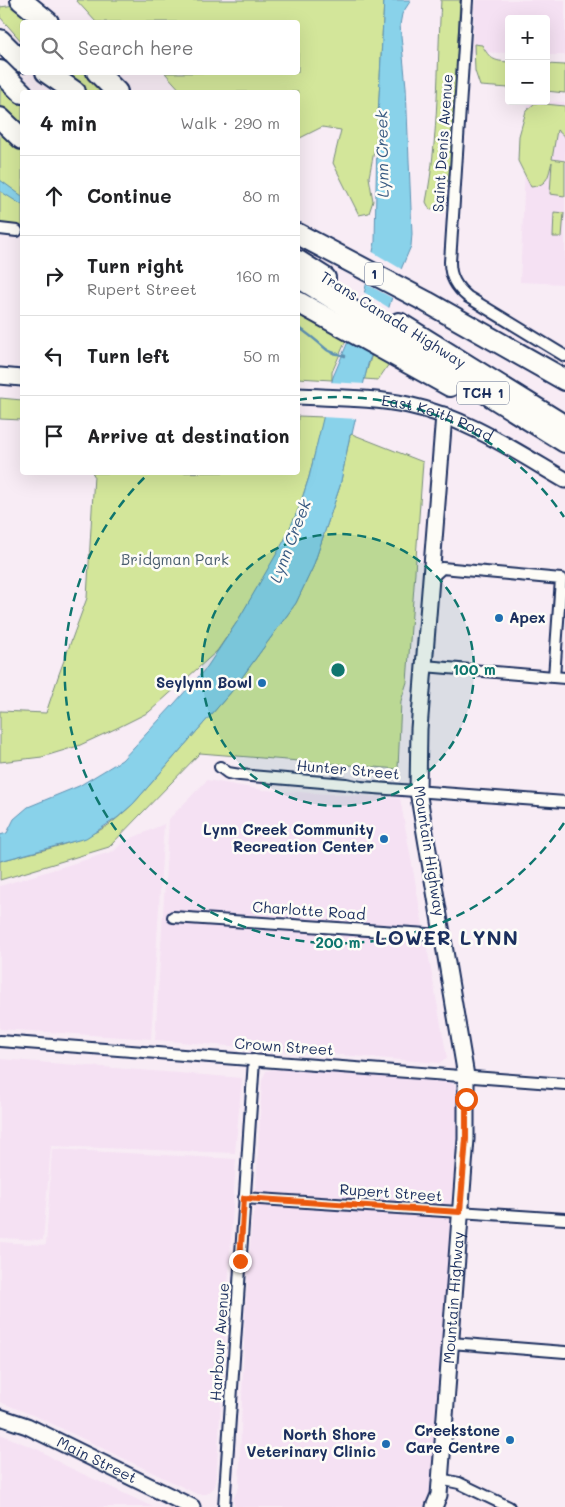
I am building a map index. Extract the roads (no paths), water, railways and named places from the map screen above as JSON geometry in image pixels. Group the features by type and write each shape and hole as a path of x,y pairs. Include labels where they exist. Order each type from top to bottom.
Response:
{"highway":[{"path":"21,0 45,20"},
{"path":"34,0 45,20"},
{"path":"2,42 20,55"},
{"path":"2,42 20,60"},
{"path":"0,71 20,91"},
{"path":"36,75 51,90"},
{"path":"50,75 72,90"},
{"path":"100,75 115,90"},
{"path":"0,118 20,137"},
{"name":"1","path":"305,237 427,302 565,380"},
{"name":"Trans Canada Highway","path":"300,263 319,282 404,343 565,426"},
{"name":"TCH 1","path":"300,277 319,282"},
{"path":"301,304 404,343 565,444"}],"street":[{"name":"Saint Denis Avenue","path":"467,0 450,262 452,275 457,287 468,297 565,356"},
{"path":"0,229 17,231"},
{"path":"0,376 20,378"},
{"name":"East Keith Road","path":"300,396 407,404 444,415 463,422 565,480"},
{"name":"Mountain Highway","path":"439,1503 466,1139 466,1076 418,791 419,729 444,415"},
{"path":"432,556 442,568 561,578 554,677"},
{"path":"430,579 442,568"},
{"path":"424,666 565,678"},
{"name":"Hunter Street","path":"220,767 228,773 240,775 346,784 361,787 565,802"},
{"name":"Charlotte Road","path":"173,917 442,935"},
{"name":"Crown Street","path":"0,1041 565,1084"},
{"name":"Harbour Avenue","path":"224,1507 254,1060"},
{"name":"Rupert Street","path":"244,1198 565,1219"},
{"path":"450,1343 565,1352"},
{"name":"Main Street","path":"0,1417 27,1426 192,1507"},
{"path":"440,1479 458,1483 509,1507"}],"water":[{"name":"Lynn Creek","path":"384,0 411,0 402,14 400,25 406,87 411,246 399,274 368,364 352,434 350,435 340,486 313,567 296,603 232,691 133,804 117,818 86,838 0,861 0,835 7,833 14,819 28,807 79,786 122,760 207,667 237,622 284,541 299,508 309,477 333,377 353,330 365,290 375,242 377,136"},
{"path":"0,180 20,195 20,204 0,191"}],"waterway":[{"path":"300,329 328,350 345,356"}],"place":[{"name":"Apex","path":"499,618"},
{"name":"Seylynn Bowl","path":"262,683"},
{"name":"Lynn Creek Community Recreation Center","path":"384,839"},
{"name":"Creekstone Care Centre","path":"510,1440"},
{"name":"North Shore Veterinary Clinic","path":"386,1444"}],"district":[{"name":"LOWER LYNN","path":"447,938"}],"park label":[{"name":"Bridgman Park","path":"175,560"}]}
